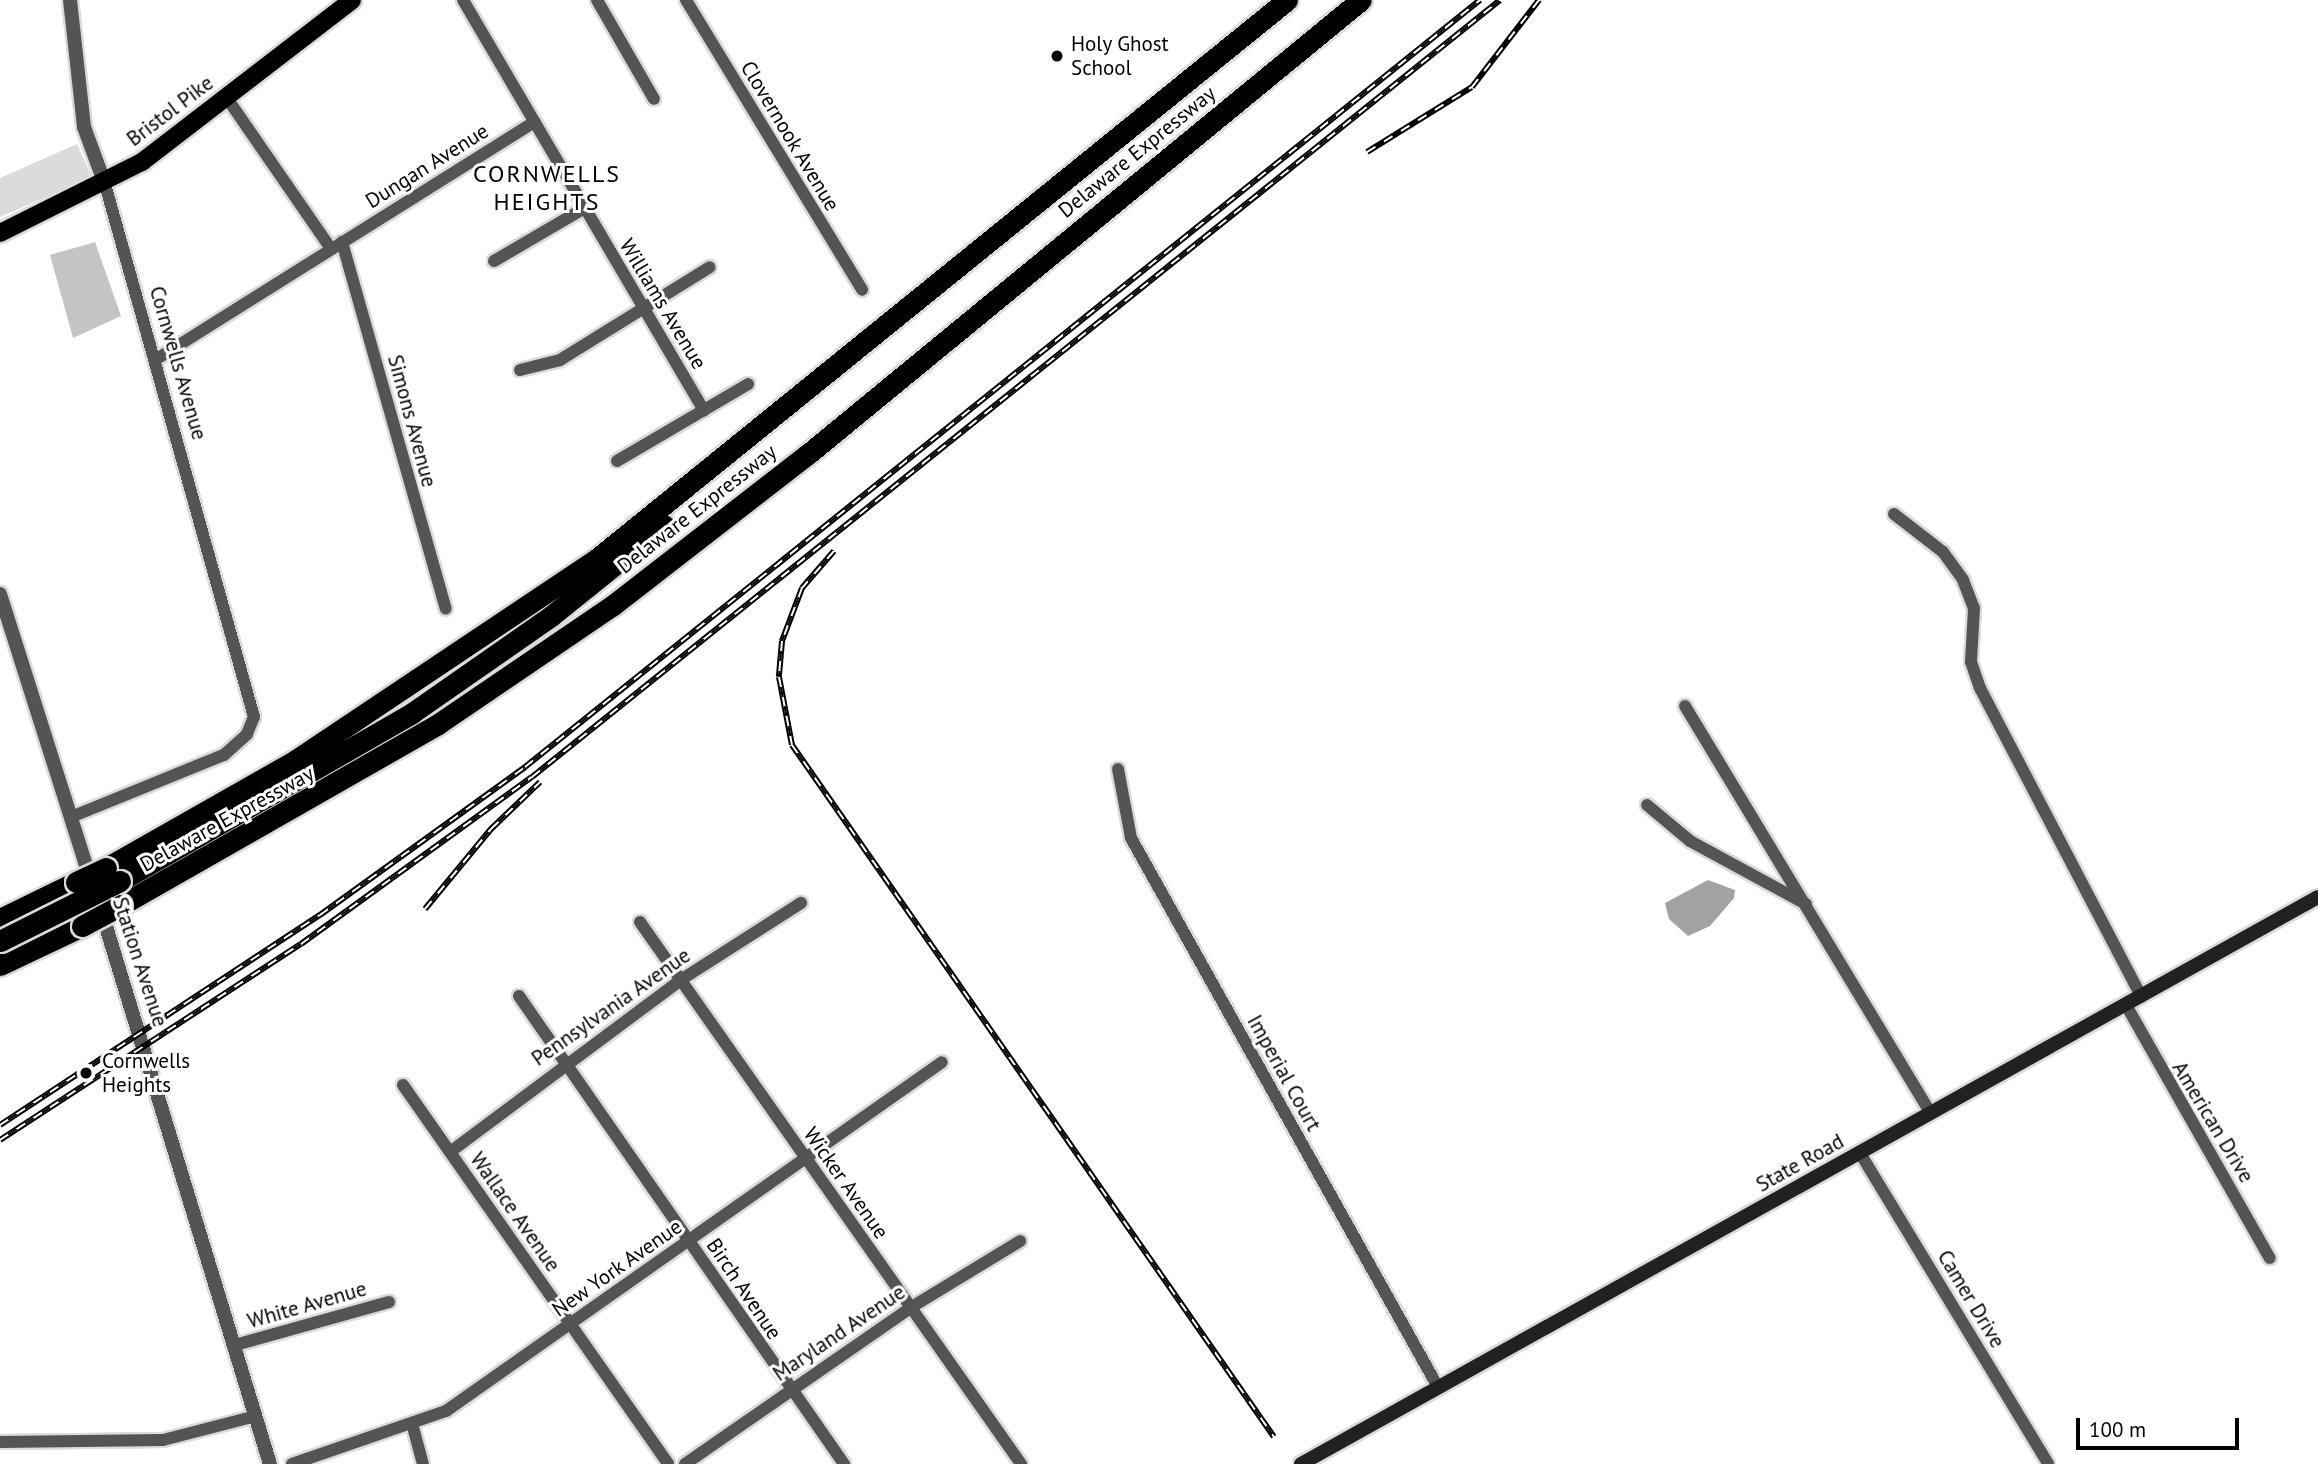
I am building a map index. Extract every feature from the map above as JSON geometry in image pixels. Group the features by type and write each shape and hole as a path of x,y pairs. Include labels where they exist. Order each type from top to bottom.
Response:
{"highway":[{"name":"Delaware Expressway","path":"113,874 319,771 502,651 853,370 904,313 1287,0"},
{"name":"Delaware Expressway","path":"0,965 121,905 438,724 613,606 808,454 1361,0"},
{"path":"0,919 76,883 113,874"},
{"path":"0,941 113,874"}],"main road":[{"name":"Bristol Pike","path":"0,233 105,184 227,98 352,0"},
{"name":"State Road","path":"1301,1464 2318,897"}],"street":[{"name":"Cornwells Avenue","path":"70,0 84,127 105,184 254,705 247,734 233,750 181,777 71,817"},
{"name":"Williams Avenue","path":"463,0 583,209 704,410"},
{"path":"597,0 654,99"},
{"name":"Clovernook Avenue","path":"686,0 862,290"},
{"name":"Simons Avenue","path":"227,98 336,246 446,609"},
{"name":"Dungan Avenue","path":"155,359 534,122"},
{"path":"494,261 583,209"},
{"path":"520,370 560,360 645,310 710,267"},
{"path":"617,461 748,384"},
{"path":"1894,514 1943,552 1963,580 1974,608 1971,662 1980,688 2141,996"},
{"name":"Station Avenue","path":"0,594 270,1464"},
{"path":"1685,706 1931,1114"},
{"name":"Imperial Court","path":"1118,769 1131,838 1438,1387"},
{"path":"1647,805 1690,841 1806,904"},
{"name":"Pennsylvania Avenue","path":"450,1152 563,1063 679,981 802,903"},
{"name":"Wicker Avenue","path":"640,922 1021,1464"},
{"name":"Birch Avenue","path":"519,996 790,1390 844,1464"},
{"name":"American Drive","path":"2126,1004 2270,1258"},
{"name":"New York Avenue","path":"292,1464 413,1427 571,1324 943,1062"},
{"name":"Wallace Avenue","path":"403,1085 668,1464"},
{"name":"Camer Drive","path":"1860,1153 2048,1464"},
{"name":"Maryland Avenue","path":"685,1464 910,1308 1020,1241"},
{"name":"White Avenue","path":"235,1345 389,1302"},
{"path":"0,1442 163,1440 256,1416"},
{"path":"413,1427 423,1464"}],"shaded area":[{"path":"77,144 92,177 0,217 0,178"},
{"path":"1708,880 1735,890 1734,898 1710,926 1688,936 1669,919 1665,903"}],"building":[{"path":"95,242 121,316 73,338 50,255"}],"railway":[{"path":"0,1125 320,915 525,767 1480,0"},
{"path":"0,1140 301,944 532,777 1500,0"},
{"path":"1367,152 1472,87 1539,0"},
{"path":"834,551 802,588 782,641 779,677 792,745 1274,1437"},
{"path":"425,909 491,829 540,782"}],"place":[{"name":"Holy Ghost School","path":"1057,56"},
{"name":"Cornwells Heights","path":"86,1073"}],"district":[{"name":"CORNWELLS HEIGHTS","path":"547,188"}]}
